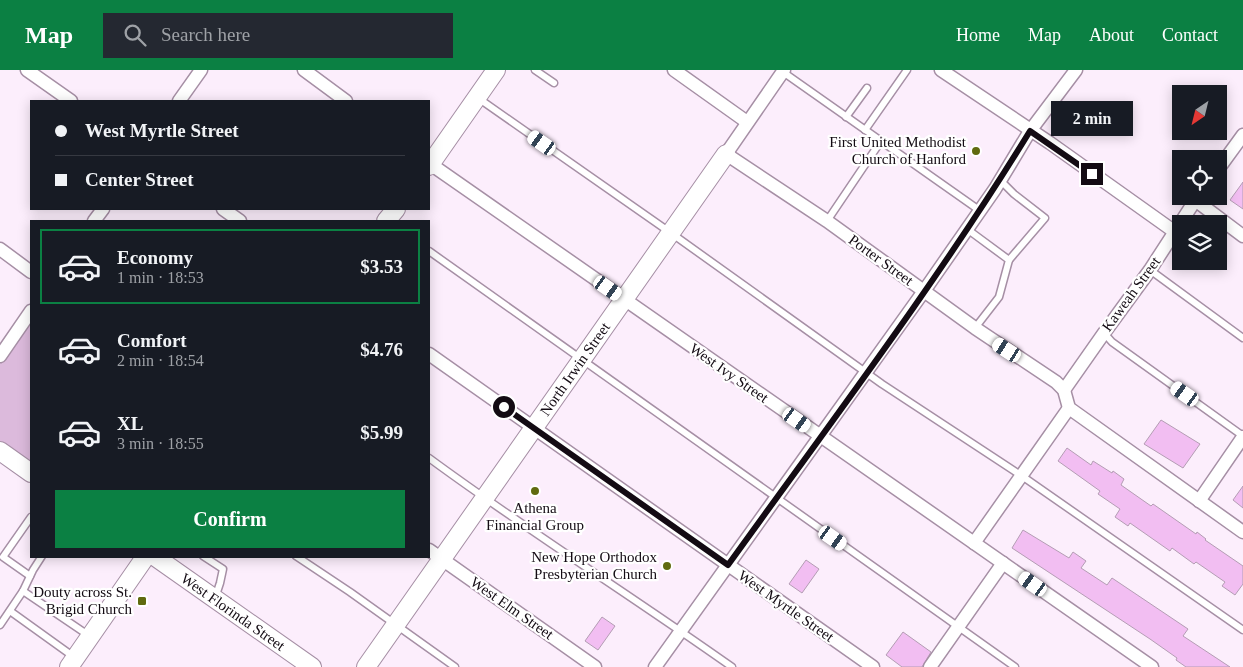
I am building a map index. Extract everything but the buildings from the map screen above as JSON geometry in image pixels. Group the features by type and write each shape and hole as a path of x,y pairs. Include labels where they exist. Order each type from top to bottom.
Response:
{"street":[{"path":"27,70 70,100"},
{"path":"180,100 201,70"},
{"path":"304,70 345,100"},
{"path":"430,163 496,70"},
{"path":"674,70 748,122"},
{"path":"941,70 1172,230"},
{"path":"655,667 924,291 1000,180 1030,131 1076,70"},
{"name":"North Irwin Street","path":"366,667 396,624 435,554 484,499 784,71"},
{"path":"1227,157 1243,134"},
{"name":"Porter Street","path":"726,154 827,221 975,328 1056,382 1064,390"},
{"name":"West Ivy Street","path":"430,165 1152,667"},
{"path":"1205,205 1243,236"},
{"path":"224,210 239,220"},
{"name":"Kaweah Street","path":"1064,390 1172,237"},
{"path":"0,250 30,271"},
{"path":"0,356 30,312"},
{"name":"West Myrtle Street","path":"430,355 874,667"},
{"path":"1064,390 1069,408 1243,532"},
{"path":"974,544 1069,408"},
{"path":"1200,501 1243,436"},
{"path":"0,451 30,472"},
{"name":"West Elm Street","path":"435,554 595,667"},
{"path":"72,662 145,558"},
{"name":"West Florinda Street","path":"157,558 312,667"},
{"path":"930,667 1003,564"}],"lane":[{"path":"535,70 554,83"},
{"path":"865,130 907,70"},
{"path":"784,71 979,210"},
{"path":"846,117 867,88"},
{"path":"477,98 671,233 866,373 1022,476 1243,630"},
{"path":"827,221 881,141"},
{"path":"975,328 999,296 1009,260 1035,232 1045,218 1014,194 1000,180"},
{"path":"966,229 1009,260"},
{"path":"430,251 1015,667"},
{"path":"1150,270 1243,338"},
{"path":"1104,332 1112,342 1243,436"},
{"path":"430,459 484,499 681,630 732,667"},
{"path":"30,517 3,557 30,576"},
{"path":"0,625 23,591 41,558"},
{"path":"205,558 222,569 215,599"},
{"path":"299,558 455,667"},
{"path":"23,591 90,637"},
{"path":"10,611 72,662"}],"shaded area":[{"path":"30,312 30,462 0,441 0,356"}],"place":[{"name":"First United Methodist Church of Hanford","path":"976,151"},
{"name":"Athena Financial Group","path":"535,491"},
{"name":"New Hope Orthodox Presbyterian Church","path":"667,566"},
{"name":"Douty across St. Brigid Church","path":"142,601"}],"route":[{"path":"504,407 728,565 821,437 995,189 1030,131 1050,143 1092,174"}]}
